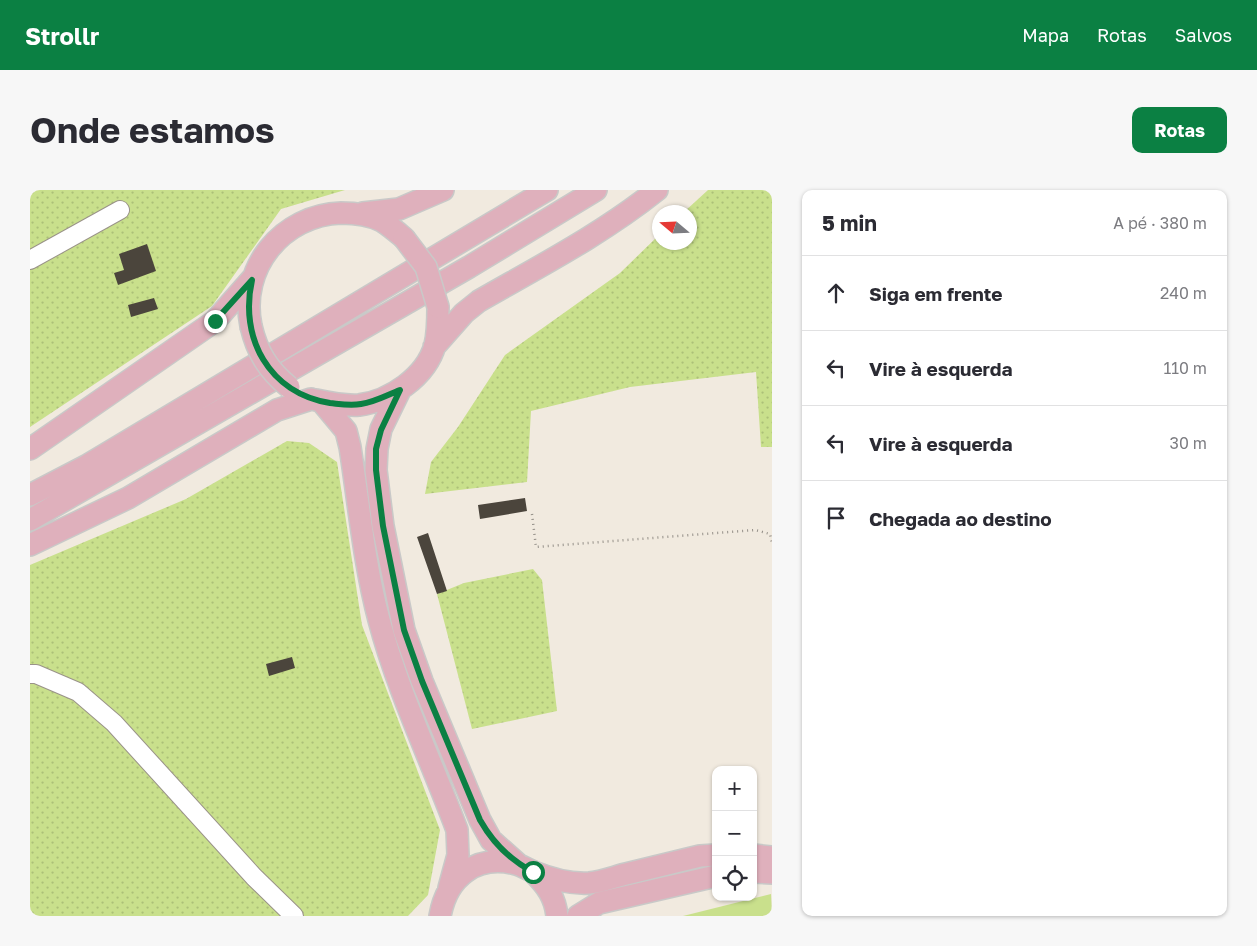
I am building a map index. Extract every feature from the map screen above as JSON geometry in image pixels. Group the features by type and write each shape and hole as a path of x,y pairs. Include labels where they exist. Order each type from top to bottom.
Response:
{"main road":[{"path":"400,390 376,400 360,404 343,405 316,400 289,387 270,369 260,356 250,326 248,298 252,280 266,252 292,227 312,218 328,214 359,214 400,208 443,190"},
{"path":"30,495 86,466 547,190"},
{"path":"30,520 469,267 596,190"},
{"path":"557,916 556,903 547,886 491,840 480,820 422,681 404,630 383,526 376,470 376,449 381,430 400,390 426,362 434,346 464,313 479,301 588,239 624,216 657,190"},
{"path":"359,214 381,221 404,238 426,267 438,306 434,346"},
{"path":"30,449 215,321 252,280"},
{"path":"30,545 128,498 277,410 316,400"},
{"path":"316,400 346,431 368,575 379,620 393,667 457,830 458,855 440,905"},
{"path":"440,905 462,874 480,864 499,861 526,868 565,882 590,883 700,856 712,855"},
{"path":"757,855 772,857"},
{"path":"757,872 772,873"},
{"path":"578,916 712,877"}],"street":[{"path":"30,260 120,210"},
{"path":"30,674 78,692 114,723 254,877 294,916"},
{"path":"757,854 772,853"}],"path":[{"path":"532,514 536,546 755,530 770,534 772,543"}],"green space":[{"path":"30,190 345,190 281,209 212,306 30,427"},
{"path":"708,190 772,190 772,447 761,447 756,372 630,387 531,411 527,482 425,494 431,462 458,427 505,355 620,273 652,242 652,250 697,250 697,205 692,205"},
{"path":"287,441 309,443 337,462 362,625 440,830 428,895 408,916 30,916 30,565 186,499"},
{"path":"533,569 542,580 557,711 472,729 437,594 464,583"},
{"path":"771,894 772,916 683,916 743,901 757,901 757,898"}],"building":[{"path":"147,244 156,271 118,285 114,273 124,270 119,254"},
{"path":"154,298 158,309 131,317 128,305"},
{"path":"525,498 527,511 480,519 478,505"},
{"path":"428,533 447,591 437,594 417,537"},
{"path":"292,657 295,668 269,676 266,664"}],"route":[{"path":"215,321 225,313 252,280 248,298 248,312 254,341 260,356 280,380 289,387 311,399 343,405 360,404 376,400 400,390 381,430 376,449 376,470 383,526 404,630 422,681 480,820 491,840 519,865 533,872"}]}
